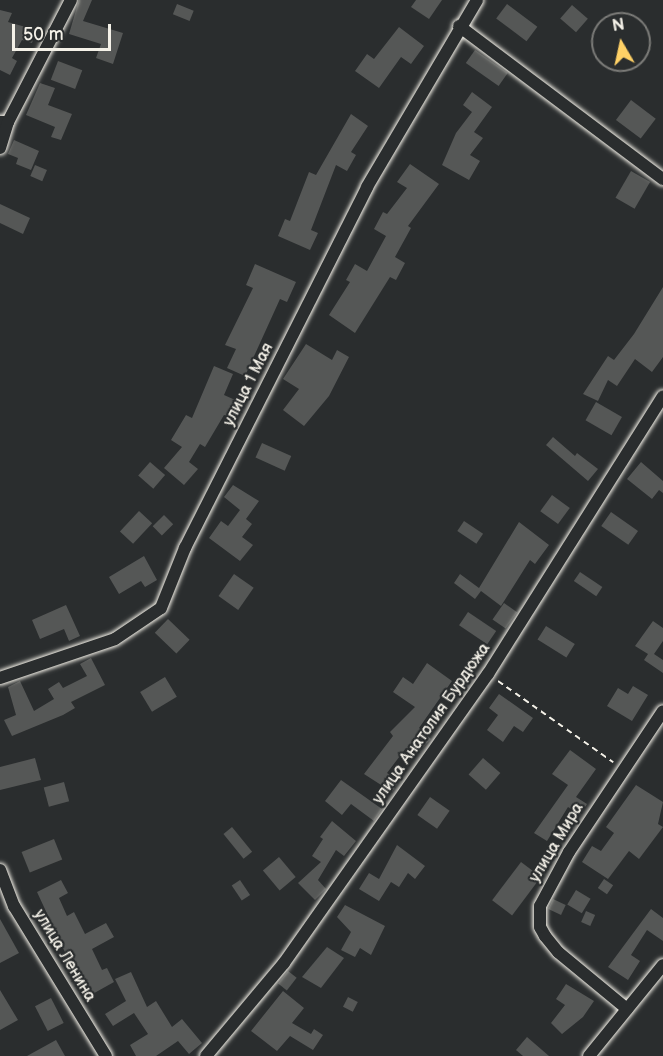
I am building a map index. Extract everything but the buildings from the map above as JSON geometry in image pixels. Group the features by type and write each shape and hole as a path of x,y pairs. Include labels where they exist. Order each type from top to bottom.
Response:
{"street":[{"path":"0,148 4,122 71,0"},
{"name":"улица 1 Мая","path":"0,678 115,639 161,608 185,548 367,187 459,26 477,0"},
{"path":"459,26 663,179"},
{"name":"улица Анатолия Бурдюжа","path":"206,1056 284,963 488,674 663,396"},
{"name":"улица Мира","path":"627,1009 558,952 545,936 539,916 545,894 622,768 663,711"},
{"name":"улица Ленина","path":"0,870 14,906 106,1056"},
{"path":"589,1056 663,965"}],"path":[{"path":"488,674 622,768"}]}
